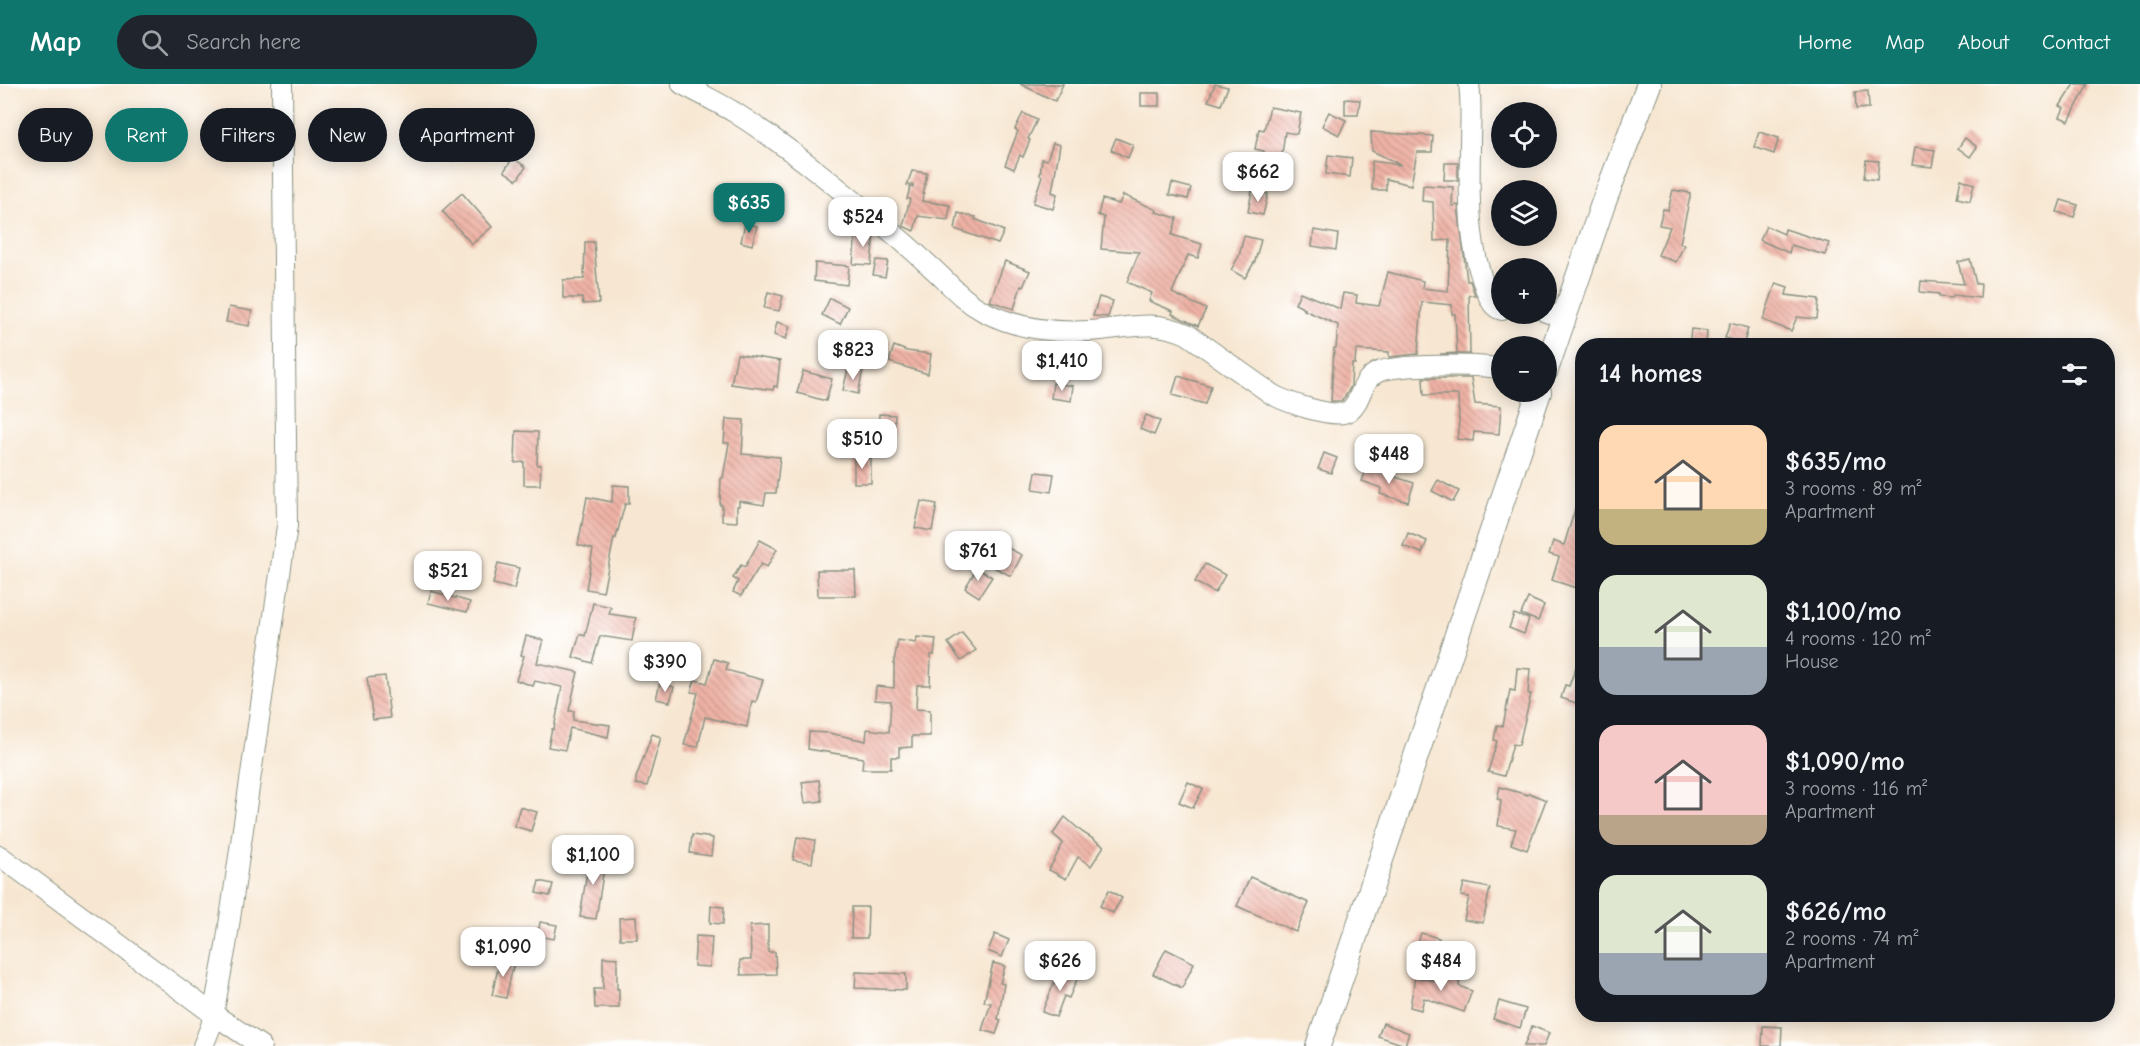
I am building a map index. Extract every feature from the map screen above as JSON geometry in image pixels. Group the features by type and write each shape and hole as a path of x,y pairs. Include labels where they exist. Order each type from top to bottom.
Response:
{"main road":[{"path":"1557,310 1603,204 1649,84"},
{"path":"1318,1046 1533,402"}],"street":[{"path":"202,1046 211,1026 226,946 287,526 282,84"},
{"path":"682,84 761,130 884,225 932,267 953,290 981,310 1004,320 1062,332 1090,331 1141,324 1173,328 1187,334 1273,395 1288,402 1330,412 1344,413 1351,410 1368,378 1385,369 1460,366 1491,368"},
{"path":"1469,84 1471,210 1481,277 1491,302"},
{"path":"0,856 213,1014 261,1046"}],"building":[{"path":"1020,84 1063,84 1055,101"},
{"path":"1215,84 1228,87 1221,105 1208,101"},
{"path":"2074,84 2088,84 2069,121 2060,117 2064,108 2060,106"},
{"path":"1868,91 1869,108 1856,109 1855,92"},
{"path":"1141,93 1159,93 1159,106 1141,106"},
{"path":"1345,99 1360,100 1358,115 1345,115"},
{"path":"1270,107 1301,113 1297,134 1285,132 1280,169 1262,166 1264,151 1255,149 1259,129 1264,130"},
{"path":"1329,112 1346,120 1339,135 1322,126"},
{"path":"1023,113 1037,120 1023,157 1020,155 1014,169 1005,165 1018,131 1015,129"},
{"path":"1371,132 1433,136 1432,152 1417,152 1411,185 1386,179 1386,190 1372,190 1372,161 1401,165 1372,151"},
{"path":"1759,132 1779,138 1774,154 1754,147"},
{"path":"1116,138 1133,145 1128,158 1111,150"},
{"path":"1965,138 1977,147 1970,157 1958,148"},
{"path":"1053,143 1060,145 1052,192 1057,194 1053,209 1033,203 1042,176 1040,175 1042,159 1047,160"},
{"path":"1915,147 1935,150 1932,167 1912,165"},
{"path":"1328,155 1352,158 1350,177 1326,174"},
{"path":"1866,160 1879,161 1877,180 1864,178"},
{"path":"510,162 519,162 526,167 517,180 504,171"},
{"path":"1445,163 1458,163 1458,180 1444,180"},
{"path":"912,171 927,173 922,201 950,205 948,220 918,216 914,231 903,226 910,199 907,199 910,187 913,187 913,185 907,185"},
{"path":"1961,179 1974,184 1970,201 1957,198"},
{"path":"1172,183 1191,188 1188,199 1169,195"},
{"path":"1423,185 1453,187 1452,206 1458,205 1467,281 1470,281 1475,295 1469,295 1470,354 1440,354 1457,353 1455,314 1452,314 1452,305 1422,302 1418,354 1389,357 1389,352 1356,350 1355,364 1352,364 1351,386 1342,401 1331,401 1334,348 1336,348 1338,325 1295,304 1300,292 1340,309 1343,293 1357,295 1356,303 1379,306 1388,272 1423,281 1422,288 1448,291 1450,240 1434,241 1433,202 1422,201"},
{"path":"1673,190 1690,193 1680,243 1684,245 1676,262 1658,255 1670,227 1659,225 1663,209 1668,210"},
{"path":"1252,191 1268,194 1263,215 1248,212"},
{"path":"462,193 492,227 472,244 442,211"},
{"path":"1123,195 1157,210 1156,212 1177,218 1172,235 1202,244 1198,258 1188,255 1172,293 1206,309 1198,326 1172,314 1173,311 1149,301 1152,293 1127,282 1139,252 1101,249 1104,217 1098,215 1102,199 1119,204"},
{"path":"2061,200 2078,205 2074,217 2057,212"},
{"path":"958,213 976,217 975,219 1004,231 998,244 955,229"},
{"path":"745,223 757,226 752,245 741,242"},
{"path":"1766,226 1784,234 1785,229 1829,243 1825,255 1791,245 1789,253 1760,240"},
{"path":"1314,230 1338,234 1336,250 1312,246"},
{"path":"856,232 874,233 871,265 853,264"},
{"path":"1244,236 1261,240 1255,261 1245,278 1231,270 1239,256"},
{"path":"585,242 594,242 599,303 583,304 582,298 563,298 563,280 584,279"},
{"path":"1970,259 1976,284 1981,284 1980,298 1953,295 1952,298 1939,297 1939,294 1920,292 1921,281 1964,284 1958,262"},
{"path":"876,260 888,261 885,277 873,275"},
{"path":"1005,261 1030,271 1023,287 1021,286 1014,309 990,301"},
{"path":"815,263 849,266 847,285 814,281"},
{"path":"1776,283 1788,287 1786,295 1819,299 1817,319 1797,317 1791,331 1763,320"},
{"path":"768,292 783,296 779,311 764,308"},
{"path":"1099,297 1113,301 1108,317 1093,316"},
{"path":"830,298 848,307 840,324 822,315"},
{"path":"229,307 252,311 249,326 226,322"},
{"path":"777,322 790,326 786,339 774,335"},
{"path":"1730,323 1748,328 1745,338 1725,338"},
{"path":"1691,329 1707,331 1706,338 1690,338"},
{"path":"894,346 907,351 931,354 928,374 889,362"},
{"path":"737,354 780,361 777,387 774,386 773,390 731,384"},
{"path":"848,369 863,370 858,394 843,390"},
{"path":"803,371 832,379 826,401 797,393"},
{"path":"1178,376 1211,386 1205,404 1172,395"},
{"path":"1423,378 1471,378 1475,404 1501,406 1499,434 1474,432 1473,441 1457,439 1458,395 1424,395"},
{"path":"1053,383 1073,386 1071,401 1051,398"},
{"path":"879,414 895,415 894,435 878,434"},
{"path":"1146,415 1160,421 1154,435 1140,429"},
{"path":"726,419 744,420 742,454 780,457 776,493 766,493 764,505 739,501 737,522 722,521 722,505 720,505 721,478 723,478 729,443 724,443"},
{"path":"516,431 538,432 537,465 541,465 540,485 524,485 524,462 515,463"},
{"path":"1324,453 1337,458 1331,473 1318,469"},
{"path":"854,458 871,458 871,483 854,483"},
{"path":"1367,468 1414,483 1408,502 1380,494 1381,488 1362,481"},
{"path":"1036,472 1054,474 1051,492 1033,489"},
{"path":"1438,480 1459,491 1453,502 1432,491"},
{"path":"613,485 629,486 629,504 625,504 616,538 614,538 603,592 586,589 593,549 578,545 587,497 612,502"},
{"path":"921,501 937,504 932,531 915,528"},
{"path":"1575,509 1575,588 1552,580 1559,557 1549,554 1553,541 1564,545"},
{"path":"1408,533 1427,541 1422,553 1403,546"},
{"path":"760,540 777,549 767,567 761,564 741,596 733,592 738,581 733,578 741,565 745,567"},
{"path":"1006,547 1022,555 1011,576 995,568"},
{"path":"498,563 519,568 514,589 493,584"},
{"path":"1205,564 1225,575 1215,593 1195,582"},
{"path":"977,568 992,577 979,597 965,588"},
{"path":"817,570 855,570 856,596 818,596"},
{"path":"431,591 470,602 467,612 428,603"},
{"path":"1528,598 1544,605 1538,621 1521,614"},
{"path":"593,603 611,607 609,614 636,618 632,641 600,636 592,663 573,657 580,634 585,636"},
{"path":"1514,614 1529,619 1524,634 1509,628"},
{"path":"962,633 976,650 961,661 948,643"},
{"path":"526,636 543,640 537,663 578,672 569,711 574,711 573,720 610,725 608,737 570,728 565,750 548,747 562,687 535,681 533,686 516,680 524,656 521,655"},
{"path":"917,637 936,639 934,655 931,655 930,685 917,685 916,709 930,710 930,736 912,736 912,747 899,748 899,757 891,757 891,769 862,769 863,758 808,749 809,732 829,733 866,741 867,729 889,732 891,701 875,700 876,686 894,688 894,661 898,640 916,643"},
{"path":"714,659 728,663 726,670 763,680 756,702 752,701 747,727 705,717 698,747 684,745 698,693 691,692 695,680 707,683"},
{"path":"1517,668 1530,669 1528,694 1531,694 1519,745 1513,744 1504,776 1488,772 1497,741 1494,740 1497,725 1503,726 1510,690 1515,691"},
{"path":"1575,670 1575,703 1561,698 1565,685 1569,686"},
{"path":"385,676 390,718 373,720 367,678"},
{"path":"660,683 674,687 670,702 656,699"},
{"path":"652,734 661,737 647,786 636,784 636,778"},
{"path":"819,780 822,801 805,803 802,782"},
{"path":"1188,782 1203,789 1193,808 1179,802"},
{"path":"1500,787 1528,795 1529,793 1546,800 1527,850 1511,844 1516,829 1498,826 1501,800 1497,799"},
{"path":"520,807 537,812 531,831 514,826"},
{"path":"1065,817 1082,832 1104,846 1091,866 1078,857 1066,879 1049,870 1063,843 1053,834"},
{"path":"692,835 713,838 711,856 690,853"},
{"path":"797,837 815,840 812,863 793,860"},
{"path":"590,852 606,855 596,919 580,917"},
{"path":"1250,877 1309,903 1296,932 1237,906"},
{"path":"539,881 553,884 550,896 536,893"},
{"path":"1464,883 1490,888 1483,923 1464,920 1469,897 1461,896"},
{"path":"1109,890 1122,898 1113,913 1100,906"},
{"path":"711,906 724,907 723,924 710,923"},
{"path":"852,907 868,907 867,938 851,938"},
{"path":"636,917 637,939 620,939 619,918"},
{"path":"540,922 557,925 554,939 538,936"},
{"path":"768,925 768,952 775,952 776,974 741,975 740,960 751,960 750,926"},
{"path":"1421,933 1439,938 1436,955 1416,949"},
{"path":"995,934 1009,940 1002,957 988,951"},
{"path":"696,936 712,937 710,967 694,966"},
{"path":"1166,949 1194,963 1182,988 1153,974"},
{"path":"603,957 617,958 619,1008 595,1008 594,989 603,989"},
{"path":"500,959 514,962 506,998 492,995"},
{"path":"993,963 1005,966 1000,983 1004,984 998,1019 1001,1020 996,1034 982,1030 991,1003 984,1002"},
{"path":"1060,969 1078,977 1069,998 1064,996 1056,1017 1042,1012"},
{"path":"1448,969 1460,970 1459,986 1472,991 1464,1012 1424,998 1421,1010 1410,1007 1415,977 1446,983"},
{"path":"856,972 906,974 906,990 855,988"},
{"path":"1499,1001 1526,1009 1520,1028 1493,1019"},
{"path":"1383,1023 1409,1033 1405,1045 1378,1036"},
{"path":"1532,1026 1549,1033 1544,1046 1524,1046"},
{"path":"1763,1026 1782,1027 1781,1046 1762,1046"}]}
